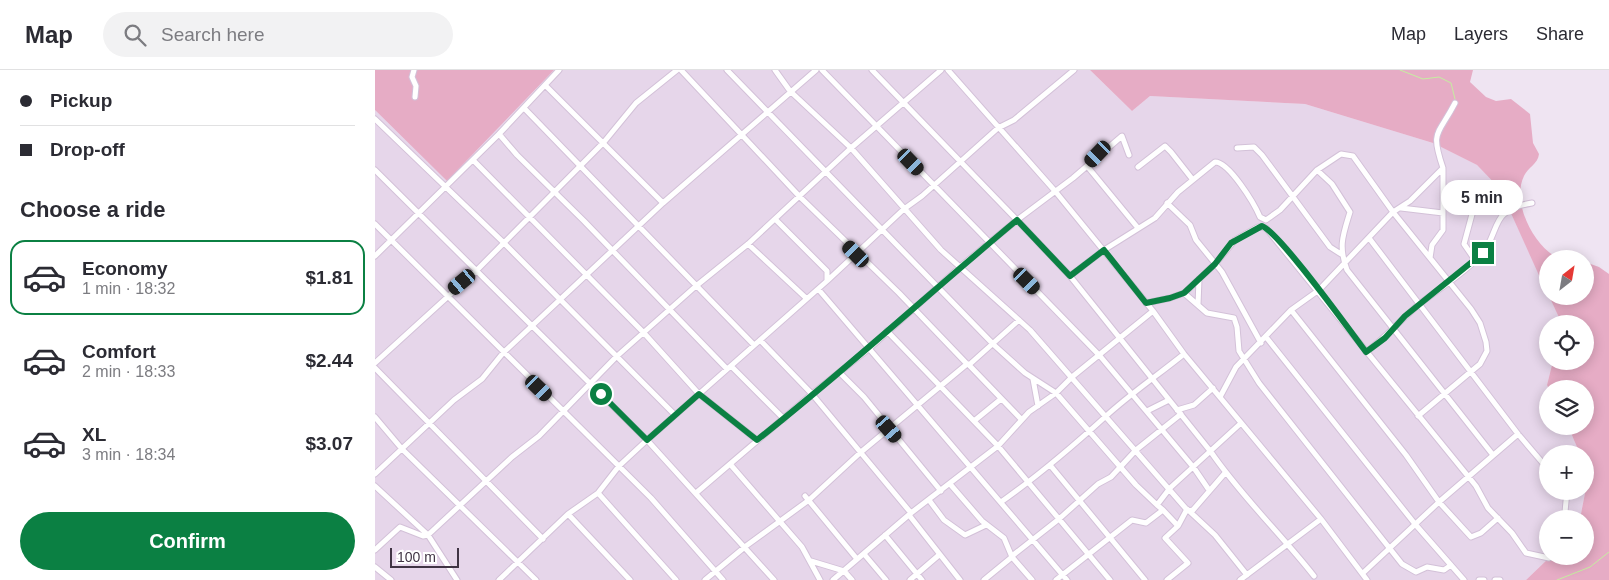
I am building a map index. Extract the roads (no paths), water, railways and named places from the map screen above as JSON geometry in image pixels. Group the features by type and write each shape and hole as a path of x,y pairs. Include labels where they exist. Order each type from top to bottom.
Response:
{"street":[{"path":"414,70 412,77 416,86 415,97"},
{"path":"375,256 499,134 559,70"},
{"path":"375,363 395,343 425,320 448,294 476,271 554,190 604,142 636,103 677,70"},
{"path":"681,70 800,197 1021,419"},
{"path":"727,70 994,345 1033,378 1056,393 1135,486 1178,526"},
{"path":"775,70 790,91 851,148 941,250 1019,320 1072,376 1187,509 1215,535 1247,575"},
{"path":"375,474 454,400 482,379 503,353 663,204 816,70"},
{"path":"821,70 1100,356 1194,468 1209,490"},
{"path":"872,70 1070,276 1211,452 1225,473 1314,576"},
{"path":"375,550 400,527 423,536 428,535 460,504 539,436 562,410 616,357 695,286 749,244 851,148 941,70"},
{"path":"948,70 1055,190 1153,311 1184,354 1321,519 1367,580"},
{"path":"499,580 568,514 598,493 619,466 647,440 806,298 819,290 904,209 960,163 998,128 1014,120 1074,70"},
{"path":"545,85 604,142 663,204"},
{"path":"1430,258 1432,245 1443,231 1443,169 1435,139 1455,103"},
{"path":"524,108 754,345"},
{"path":"375,119 503,242 675,416"},
{"path":"499,134 517,156 554,190 670,310 784,419"},
{"path":"696,493 812,394 871,347 960,267 1122,136 1129,155"},
{"path":"1137,167 1165,146 1193,180"},
{"path":"1237,148 1254,147 1294,196 1330,246 1341,254"},
{"path":"1146,303 1184,293 1215,264 1231,243 1258,227 1265,219 1280,210 1317,170 1341,154 1353,156 1393,212 1471,310 1485,334 1487,351 1485,358 1471,373 1419,416"},
{"path":"473,160 644,333 699,394 757,440"},
{"path":"1070,276 1104,250 1155,218 1167,203 1211,163 1218,162 1252,200 1271,232"},
{"path":"1087,166 1138,228"},
{"path":"1220,397 1231,373 1243,359 1261,343 1291,310 1319,290 1393,212 1400,208 1443,169"},
{"path":"375,170 647,440 775,580"},
{"path":"1317,170 1331,184 1350,212 1343,232 1341,254 1357,285 1493,455"},
{"path":"1475,260 1464,244 1478,192"},
{"path":"1167,203 1190,225 1196,240 1215,264 1261,343"},
{"path":"1366,352 1385,338 1419,305 1475,260 1490,244 1500,218 1513,207 1532,203"},
{"path":"1400,208 1443,213"},
{"path":"775,220 827,271 827,281"},
{"path":"375,224 448,294 503,353 651,498 723,580"},
{"path":"1258,227 1266,228 1271,232 1319,290 1366,352 1476,486 1488,508 1526,553 1539,556"},
{"path":"1369,238 1518,434 1539,459"},
{"path":"749,244 806,298"},
{"path":"1198,304 1199,280"},
{"path":"819,290 871,347 1067,580"},
{"path":"1184,293 1207,313 1234,318 1237,327 1237,344 1243,359 1275,405 1357,503 1390,549 1412,571 1427,567 1440,570 1451,565"},
{"path":"1291,310 1405,455 1439,502 1471,538 1481,533 1498,518"},
{"path":"833,580 910,514 998,446 1021,419 1056,393 1072,376 1100,356 1153,311"},
{"path":"705,580 781,521 940,386 994,345 1019,320"},
{"path":"887,331 998,446 1110,580"},
{"path":"1266,337 1415,524 1464,580"},
{"path":"759,340 812,394 861,452 960,580"},
{"path":"1001,502 1051,465 1091,432 1106,416 1184,354"},
{"path":"375,368 543,539"},
{"path":"840,373 864,397 941,491"},
{"path":"1033,378 1037,406"},
{"path":"984,580 1120,467 1136,450 1162,430 1179,412 1194,405 1213,388"},
{"path":"975,421 1001,399"},
{"path":"1147,412 1169,400"},
{"path":"375,418 402,449 460,504 535,580"},
{"path":"1157,505 1170,488 1241,424"},
{"path":"1363,573 1439,502 1518,434"},
{"path":"730,464 781,521 811,561 820,580"},
{"path":"1051,465 1081,499 1145,580"},
{"path":"1187,509 1193,510 1225,473"},
{"path":"950,484 986,525 1004,538 1012,556 1032,580"},
{"path":"375,486 428,535 457,580"},
{"path":"598,493 676,580"},
{"path":"807,498 857,559"},
{"path":"929,500 944,520 965,535 986,525"},
{"path":"1167,580 1188,563 1165,538 1178,526 1187,509"},
{"path":"1056,580 1109,536 1133,520 1146,523 1163,510"},
{"path":"568,514 630,580"},
{"path":"1240,580 1321,519"},
{"path":"885,535 922,580"},
{"path":"864,554 886,580"},
{"path":"910,580 939,555"},
{"path":"811,561 844,571 851,580"},
{"path":"375,567 391,580"},
{"path":"990,575 995,580"},
{"path":"1479,580 1484,580"},
{"path":"1495,580 1500,580"}],"waterway":[{"path":"1400,70 1423,79 1439,77 1451,83 1455,99"},
{"path":"1557,580 1590,567 1609,552"}]}
